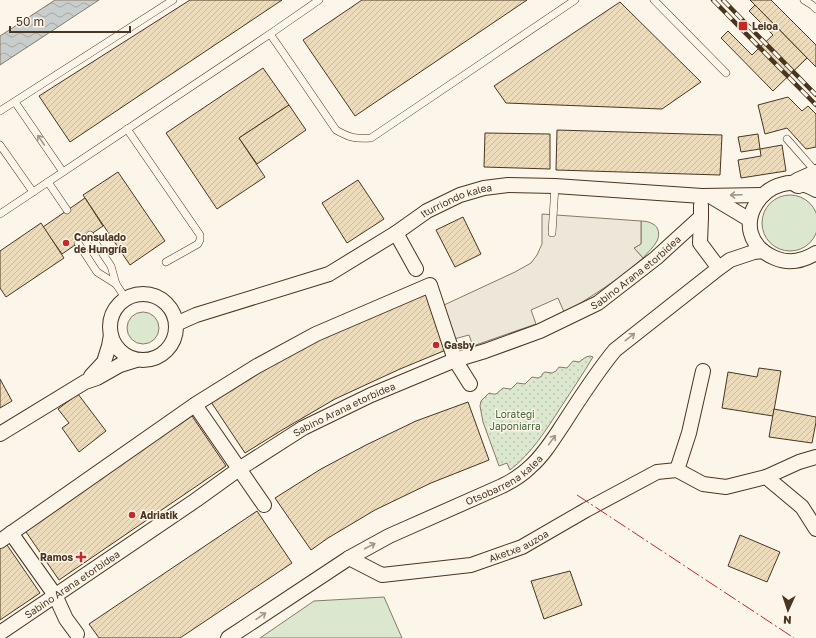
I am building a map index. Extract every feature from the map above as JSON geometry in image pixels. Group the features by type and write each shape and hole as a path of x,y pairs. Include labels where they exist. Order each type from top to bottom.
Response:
{"street":[{"path":"816,173 807,187 786,184 774,187 763,195 754,206 749,228 758,246 768,255 781,260 794,262 808,258 816,253"},
{"name":"Iturriondo kalea","path":"176,324 196,315 329,274 396,233 427,211 460,195 484,188 508,185 555,186 704,206 763,195"},
{"path":"715,263 700,243 704,206 750,220"},
{"name":"Sabino Arana etorbidea","path":"0,633 196,500 239,469 303,428 371,395 455,360 540,331 598,302 656,258 704,206"},
{"path":"396,233 416,269"},
{"name":"Otsobarrena kalea","path":"228,638 348,558 389,536 514,480 530,468 539,458 555,437 594,377 615,350 730,260 754,252 763,251"},
{"path":"77,634 66,619 55,595 6,537 195,405 257,366 316,334 430,286 455,360 470,384"},
{"path":"0,434 85,382 98,378 120,365 136,360 156,358 165,352 172,344 176,334 176,324 173,314 167,304 158,298 148,295 137,295 126,299 118,305 110,324 110,346 104,362 85,382"},
{"path":"111,335 114,344 120,351 136,360"},
{"path":"703,371 689,433 677,470 703,484 726,487 766,477 799,462 816,457"},
{"path":"195,405 264,505"},
{"name":"Aketxe auzoa","path":"348,558 382,575 471,565 522,548 586,510 657,472 677,470"},
{"path":"766,477 802,507 816,529"}],"lane":[{"path":"0,111 173,0"},
{"path":"0,214 319,0"},
{"path":"270,34 336,130 348,136 359,139 371,138 575,0"},
{"path":"654,0 726,72"},
{"path":"804,0 812,5"},
{"path":"15,102 63,172"},
{"path":"127,129 200,235 198,244 166,262"},
{"path":"787,139 816,173"},
{"path":"0,145 33,192"},
{"path":"48,182 67,210"},
{"path":"552,233 555,186"},
{"path":"90,235 111,266 116,284 126,299"},
{"path":"78,243 97,272 116,284"}],"green space":[{"path":"790,195 801,197 810,203 816,212 818,223 816,234 810,243 801,249 790,251 779,249 770,243 764,234 762,223 764,212 770,203 779,197"},
{"path":"641,221 649,222 655,225 659,234 656,243 643,258 634,248 641,244"},
{"path":"140,312 146,312 155,316 159,328 155,340 146,344 140,344 131,340 127,331 127,325 131,316"},
{"name":"Lorategi Japoniarra","path":"590,356 593,357 585,370 532,449 510,470 507,463 499,466 483,422 480,406 481,401 489,393 496,394 503,388 511,389 517,383 525,384 532,377 538,378 545,372 552,373 559,367 567,368 573,361 579,362"},
{"path":"384,597 402,638 260,638 314,601"}],"shaded area":[{"path":"542,214 641,221 641,244 634,248 643,258 623,275 576,306 564,312 558,298 531,310 536,324 473,346 469,335 454,339 444,305 531,263 542,244"}],"water":[{"path":"55,0 99,0 0,65 0,36"}],"building":[{"path":"190,0 282,0 70,142 39,96"},
{"path":"362,0 527,0 355,116 303,40"},
{"path":"750,0 771,0 816,45 816,67"},
{"path":"620,2 701,82 662,109 506,103 494,86"},
{"path":"755,5 807,58 773,91 721,38 728,31 752,55 773,35 749,11"},
{"path":"263,68 289,105 239,138 265,177 217,209 166,133"},
{"path":"788,97 802,111 808,106 816,114 816,147 806,149 787,128 765,134 758,105"},
{"path":"289,105 306,130 257,164 239,138"},
{"path":"557,130 722,135 720,175 556,170"},
{"path":"485,133 550,134 550,169 484,167"},
{"path":"758,134 760,149 741,152 738,137"},
{"path":"782,145 786,171 741,178 738,160 761,156 760,149"},
{"path":"118,172 165,241 130,265 83,195"},
{"path":"358,180 384,219 347,243 322,203"},
{"path":"85,198 103,226 62,254 43,227"},
{"path":"463,217 481,254 455,267 436,230"},
{"path":"41,223 64,258 6,297 0,288 0,251"},
{"path":"429,292 446,350 335,399 245,453 211,402 286,356 382,310"},
{"path":"759,368 781,371 773,416 722,408 728,372 757,377"},
{"path":"0,379 12,401 0,408"},
{"path":"78,394 106,431 79,452 62,428 69,423 58,409"},
{"path":"468,402 489,460 431,483 375,510 311,550 275,498 321,469 366,445 416,421"},
{"path":"774,409 816,417 812,443 769,437"},
{"path":"192,416 226,466 59,580 24,529"},
{"path":"257,511 292,563 180,638 99,638 89,624"},
{"path":"740,535 780,552 767,582 728,566"},
{"path":"5,542 40,593 0,620 0,546"},
{"path":"570,571 582,605 544,619 531,581"}],"railway":[{"path":"713,0 816,105"},
{"path":"723,0 816,95"}],"power":[{"path":"577,495 794,638"}],"place":[{"name":"Leioa","path":"743,26"},
{"name":"Consulado de Hungría","path":"66,243"},
{"name":"Gasby","path":"436,345"},
{"name":"Adriatik","path":"132,515"},
{"name":"Ramos","path":"81,557"}]}
